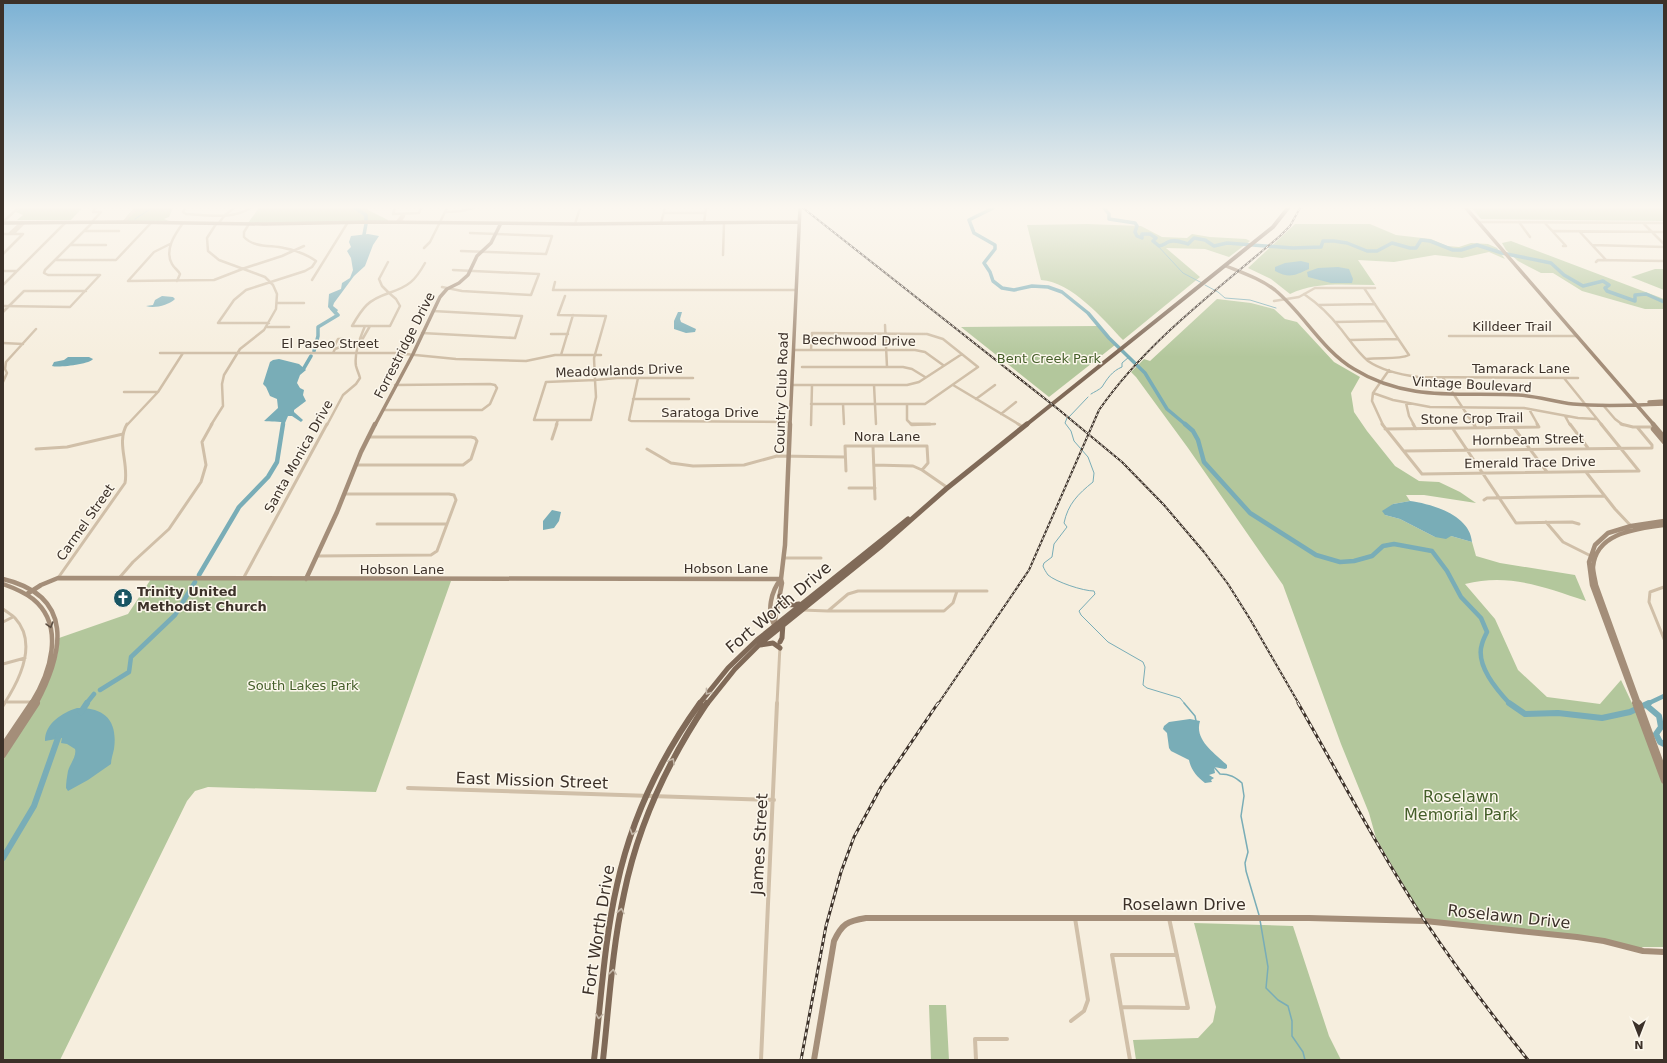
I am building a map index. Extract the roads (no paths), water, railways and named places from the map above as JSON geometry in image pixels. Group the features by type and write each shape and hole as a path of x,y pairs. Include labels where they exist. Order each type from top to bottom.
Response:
{"main road":[{"name":"Fort Worth Drive","path":"603,1060 615,950 628,876 640,836 655,795 678,749 726,678 775,627 800,610 914,519 948,489 1235,258"},
{"name":"Fort Worth Drive","path":"594,1060 607,949 617,885 630,840 646,795 680,733 709,691 728,668 801,603 935,500"},
{"path":"780,596 782,601 787,605 792,606 801,603"},
{"path":"780,642 782,638 783,623"},
{"path":"759,645 774,643 780,648"},
{"path":"607,949 615,950"}],"street":[{"path":"3,285 30,258"},
{"path":"3,306 70,307 100,275 48,275 44,273 45,270 57,258"},
{"path":"55,260 116,260 118,258"},
{"path":"149,258 128,280 177,281 219,279 243,269 279,258"},
{"path":"170,258 180,274 177,281"},
{"path":"119,579 133,562 169,529 201,482 206,465 202,442 222,408 222,381 237,353 247,342 266,327 274,315 277,303 277,294 271,282 259,274 216,258"},
{"path":"269,323 218,322 242,292 253,287 298,274 313,267 316,262 309,258"},
{"path":"312,280 326,258"},
{"name":"Forrestridge Drive","path":"307,579 346,494 368,437 413,354 433,311 447,289 465,279 476,258"},
{"name":"Country Club Road","path":"775,627 782,583 781,579 784,558 797,258"},
{"path":"1509,258 1616,382 1664,442"},
{"path":"1596,262 1598,260 1664,260"},
{"path":"388,262 379,278 379,282 380,284 389,293 397,300 400,306 390,326 352,326 361,310 367,304 389,293 412,283 425,263"},
{"name":"Vintage Boulevard","path":"1227,265 1262,281 1274,289 1286,299 1335,356 1358,372 1381,382 1415,390 1452,393 1522,395 1566,403 1603,405 1664,401"},
{"path":"442,287 462,291 531,294 539,274 453,270"},
{"path":"3,271 17,271"},
{"path":"555,282 553,288 558,290 796,290"},
{"path":"1274,301 1299,297 1315,288 1375,288"},
{"path":"1364,288 1409,356 1376,357 1367,359"},
{"path":"3,312 24,291 86,290"},
{"name":"Tamarack Lane","path":"1304,294 1318,305 1335,322 1367,359 1401,375 1443,378 1578,378"},
{"path":"552,439 558,420 591,420 596,389 593,366 594,355 606,316 558,315 565,296"},
{"path":"277,303 304,303"},
{"path":"1318,305 1375,304"},
{"path":"422,333 515,338 522,316 433,311"},
{"path":"561,355 573,315"},
{"path":"1335,322 1386,321"},
{"path":"885,325 887,367"},
{"name":"Santa Monica Drive","path":"359,345 360,337 365,326"},
{"name":"Santa Monica Drive","path":"243,579 343,395 356,384 360,378 360,374 356,369 356,353 370,326"},
{"path":"266,327 289,327"},
{"path":"3,382 7,373 4,362 36,329"},
{"path":"811,350 812,333 932,334 944,339 978,367 929,402 907,404 812,404"},
{"path":"551,334 568,334"},
{"name":"Killdeer Trail","path":"1449,336 1576,336"},
{"path":"1350,340 1398,339"},
{"path":"3,343 23,344"},
{"path":"333,353 335,349"},
{"name":"Beechwood Drive","path":"794,350 922,351 943,365"},
{"name":"El Paseo Street","path":"160,353 413,354 456,359 526,361 561,355 601,355"},
{"path":"36,449 67,447 123,434 132,418 150,402 158,392 183,353"},
{"path":"792,385 915,384 962,354"},
{"path":"802,367 908,368 925,377"},
{"path":"1389,370 1373,393 1372,401 1385,429 1404,451"},
{"path":"638,378 634,399 689,399"},
{"name":"Meadowlands Drive","path":"558,420 534,420 546,382 638,378 693,378"},
{"path":"1443,378 1476,428"},
{"path":"1564,378 1620,448"},
{"path":"384,410 482,410 489,407 497,388 495,385 490,384 395,385"},
{"path":"811,425 812,385"},
{"path":"874,385 876,424"},
{"path":"953,385 1025,428"},
{"path":"976,399 995,385"},
{"path":"124,392 158,392"},
{"path":"1373,393 1406,404 1434,408 1530,409 1565,416 1596,419"},
{"name":"Saratoga Drive","path":"634,399 629,420 635,421 790,422"},
{"path":"1001,414 1016,402"},
{"path":"1632,403 1664,437"},
{"path":"844,404 844,424"},
{"path":"907,404 907,420 912,425 935,424"},
{"path":"1406,404 1409,416 1416,429"},
{"name":"Vintage Boulevard","path":"1584,404 1664,404"},
{"path":"1603,405 1620,425 1624,427 1651,427"},
{"name":"Stone Crop Trail","path":"1385,429 1539,427 1530,409"},
{"path":"1565,416 1567,421 1588,448"},
{"name":"Hornbeam Street","path":"1404,451 1652,447 1636,427"},
{"path":"1514,428 1547,472"},
{"path":"1453,429 1516,523 1572,522 1578,524"},
{"name":"Carmel Street","path":"58,578 125,483 127,475 123,434"},
{"path":"357,465 463,465 471,459 477,441 475,438 471,437 368,437"},
{"name":"Nora Lane","path":"845,457 845,446 927,446 928,463 922,470"},
{"path":"873,446 876,499"},
{"name":"Emerald Trace Drive","path":"1404,451 1422,474 1638,471 1620,448"},
{"path":"646,449 671,463 683,465 744,465 771,457 789,456 845,457 846,471"},
{"path":"874,465 906,465 922,470 948,489"},
{"path":"1586,472 1604,496 1633,528"},
{"path":"849,488 875,488"},
{"path":"318,556 431,555 437,551 456,500 456,496 452,494 346,494"},
{"path":"1484,500 1487,498 1499,497 1604,496"},
{"path":"1594,585 1593,566 1596,552 1604,542 1615,535 1633,528 1664,521"},
{"path":"1546,522 1563,542 1589,555"},
{"path":"377,524 447,524"},
{"path":"1664,525 1613,531 1603,536 1596,543 1589,555 1589,566 1594,585 1664,781"},
{"path":"784,558 821,558"},
{"name":"Hobson Lane","path":"27,594 50,580 58,578 781,579"},
{"path":"3,579 33,590 41,596 49,606 57,621 59,640 57,656 53,669 3,755"},
{"name":"Country Club Road","path":"775,627 770,618 777,583 781,579"},
{"path":"3,584 27,594 36,601 45,611 52,634 50,658 41,686 34,702 3,746"},
{"path":"1664,587 1650,592 1648,602 1664,639"},
{"path":"828,611 848,594 858,591 987,592"},
{"path":"800,610 944,611 951,607 955,601 957,591"},
{"path":"3,609 19,624 24,634 26,644 25,658 18,682 4,703"},
{"path":"3,622 13,617"},
{"name":"James Street","path":"761,1060 780,648 780,642 775,627"},
{"path":"1617,650 1664,772"},
{"path":"3,664 25,658"},
{"path":"4,703 34,702"},
{"name":"East Mission Street","path":"408,788 774,800"},
{"name":"Roselawn Drive","path":"814,1060 834,941 839,928 848,921 866,918 1267,918 1446,922 1584,938 1643,951 1664,952"},
{"path":"1070,1021 1084,1011 1088,1000 1076,918"},
{"path":"1121,1007 1188,1008 1169,918"},
{"path":"1130,1060 1112,955 1177,955"},
{"path":"976,1060 975,1039 1007,1039"}],"water":[{"path":"351,258 368,258 365,266 354,276 334,303 333,306 338,310 335,315 328,307 329,294 341,289 342,283 350,278 353,270"},
{"path":"1301,261 1309,263 1309,269 1292,275 1285,275 1275,271 1275,267 1285,263"},
{"path":"1338,267 1349,269 1353,279 1352,283 1331,283 1308,277 1307,272 1318,268"},
{"path":"162,296 173,297 175,299 161,306 146,306 153,305 155,300"},
{"path":"678,312 682,312 680,319 681,322 696,329 695,332 686,333 674,329 674,321"},
{"path":"68,357 89,357 93,359 91,361 74,365 52,366 54,362 64,360"},
{"path":"279,359 299,364 306,370 300,375 297,383 300,388 304,390 303,395 306,401 294,410 294,412 303,420 301,422 292,416 288,416 285,423 264,421 278,408 277,399 270,396 263,384 270,362"},
{"path":"1410,501 1429,505 1448,512 1465,525 1470,533 1472,542 1451,536 1446,539 1435,537 1400,519 1385,515 1382,511 1393,504"},
{"path":"552,510 561,512 559,521 554,528 543,530 543,521"},
{"path":"77,708 95,710 108,718 114,731 114,749 111,764 88,780 68,791 66,788 67,775 75,754 75,749 67,744 61,743 62,738 45,741 51,724 60,716"},
{"path":"1190,719 1200,721 1199,728 1203,740 1207,746 1227,765 1227,768 1225,769 1214,767 1215,773 1209,775 1214,778 1211,780 1212,782 1205,783 1195,773 1189,760 1171,751 1169,748 1167,733 1163,729 1164,726 1169,722"}],"waterway":[{"path":"988,258 984,263 990,272 993,281 1002,288 1014,290 1032,286 1048,287 1062,292 1088,313 1109,338 1145,373 1167,409 1186,425"},
{"path":"1169,258 1183,273 1202,283"},
{"path":"1525,258 1551,263 1564,275 1583,286 1603,281 1609,285 1605,288 1607,291 1635,301 1635,295 1646,294 1664,302"},
{"path":"1205,285 1218,292 1225,298 1250,300 1276,308"},
{"path":"314,351 318,336 318,327 338,315 332,309"},
{"path":"300,370 304,368 311,356"},
{"path":"1091,394 1102,387 1110,376 1122,367 1122,363 1129,357"},
{"path":"1069,417 1088,397"},
{"path":"283,425 284,416"},
{"path":"1067,418 1065,423 1071,431 1074,441 1088,457 1094,473 1093,482 1078,495 1068,510 1064,523 1067,527 1054,544 1052,557 1044,563 1043,567 1052,578 1077,588 1094,591 1095,594 1079,611 1081,615 1108,642 1143,662 1145,667 1143,685 1147,688 1180,698 1185,704"},
{"path":"199,575 239,507 268,477 277,462 283,424"},
{"path":"1185,424 1193,431 1198,440 1204,462 1250,513 1316,555 1340,562 1354,561 1372,556 1383,546 1394,544 1432,551 1447,571 1461,597 1481,618 1487,632 1482,642 1481,652 1484,669 1499,692 1509,703"},
{"path":"100,690 129,672 131,657 175,615 195,582"},
{"path":"86,704 94,694"},
{"path":"1647,704 1664,696"},
{"path":"81,712 87,703"},
{"path":"1184,703 1195,716 1196,721"},
{"path":"1509,703 1525,714 1558,713 1602,718 1630,712 1649,703"},
{"path":"1646,705 1659,716 1661,727 1656,734 1660,742 1664,744"},
{"path":"3,858 34,806 59,735"},
{"path":"1214,767 1220,774 1232,776 1242,783 1244,796 1241,816 1248,852 1245,863 1246,871 1259,915"},
{"path":"1260,920 1268,967 1266,988 1278,1000 1288,1006 1292,1021 1292,1036 1303,1052 1305,1060"}],"railway":[{"path":"866,258 1088,434"},
{"path":"1088,434 1099,410 1139,361 1184,317 1254,258"},
{"path":"938,704 1029,570 1088,434"},
{"path":"1088,434 1122,462 1164,505 1204,552 1228,584 1250,619 1299,704"},
{"path":"801,1060 826,926 841,872 854,837 881,787 938,703"},
{"path":"1298,703 1408,895 1475,992 1528,1060"}],"place":[{"name":"Trinity United Methodist Church","path":"123,598"}],"park label":[{"name":"Bent Creek Park","path":"1049,358"},
{"name":"South Lakes Park","path":"303,685"},
{"name":"Roselawn Memorial Park","path":"1461,805"}]}
